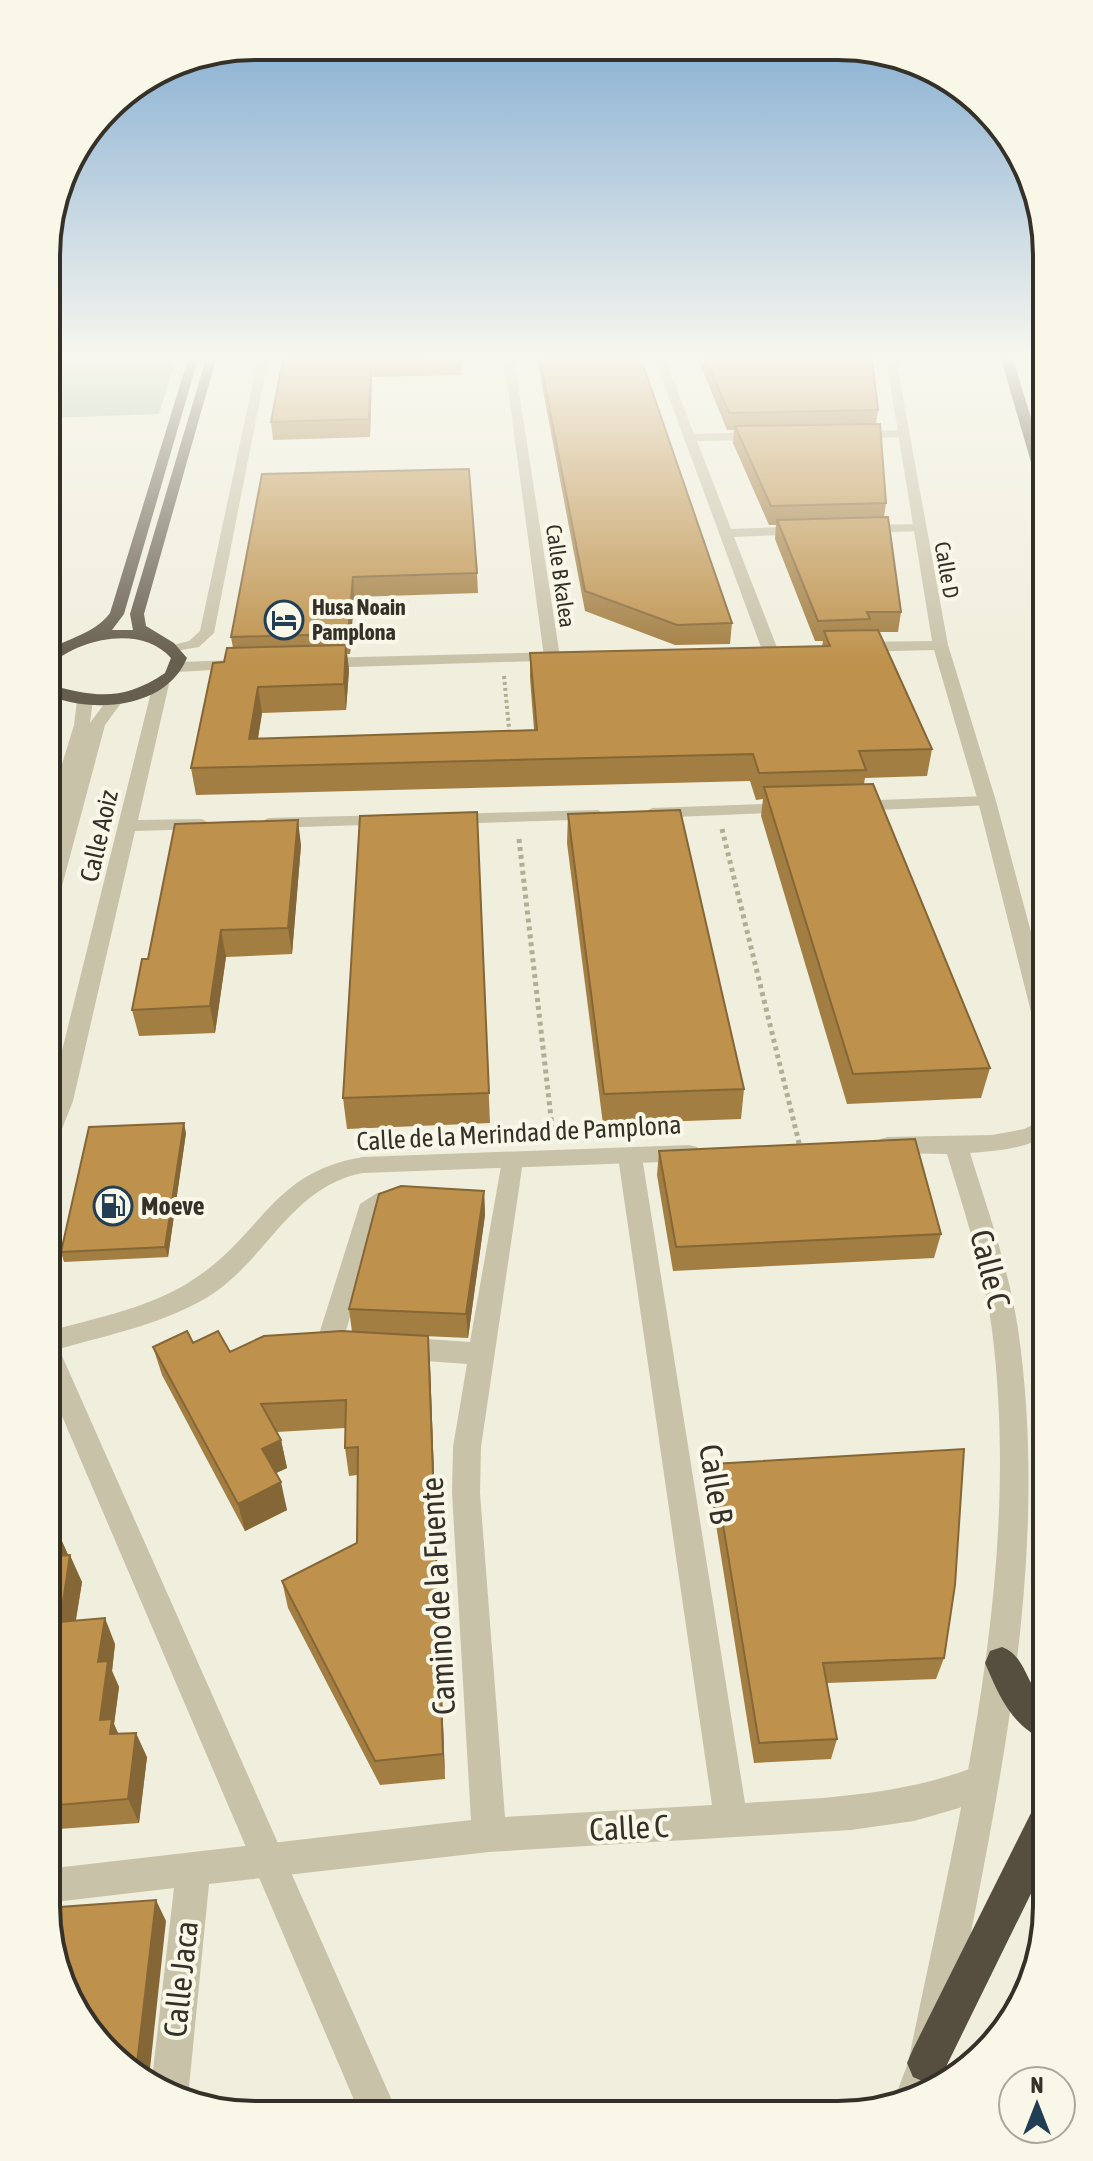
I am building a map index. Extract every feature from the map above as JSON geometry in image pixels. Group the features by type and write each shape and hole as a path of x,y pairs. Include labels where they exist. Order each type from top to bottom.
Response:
{"highway":[{"path":"60,652 107,627 117,614 163,460"},
{"path":"60,693 85,700 116,699 161,684 178,667 174,649 139,628 137,614 182,460"},
{"path":"87,639 132,635 152,638"},
{"path":"1002,1663 1027,1710 1033,1714"},
{"path":"921,2080 1033,1849"}],"street":[{"path":"174,649 194,644 207,633 242,460"},
{"name":"Calle B kalea","path":"524,460 552,657"},
{"path":"698,460 770,650"},
{"name":"Calle D","path":"908,460 940,645"},
{"path":"850,529 920,528"},
{"path":"726,533 821,530"},
{"path":"832,648 940,645 987,801 1033,978"},
{"path":"305,663 584,656"},
{"path":"178,667 260,664"},
{"name":"Calle Aoiz","path":"60,1106 161,684"},
{"path":"60,858 97,725 116,699"},
{"path":"60,800 82,725 85,700"},
{"path":"641,813 987,801"},
{"path":"248,823 610,814"},
{"path":"129,826 217,824"},
{"path":"862,1146 955,1143 1033,1133"},
{"name":"Calle C","path":"921,2080 983,1780 1002,1663 1013,1568 1013,1401 1004,1327 955,1143"},
{"name":"Calle de la Merindad de Pamplona","path":"60,1338 152,1310 193,1293 223,1273 297,1194 328,1173 363,1165 707,1152"},
{"name":"Calle B","path":"630,1157 731,1822"},
{"name":"Camino de la Fuente","path":"489,1835 466,1493 467,1447 511,1161"},
{"path":"424,1199 385,1199 368,1210 333,1339 340,1345 481,1354"},
{"path":"472,1200 504,1201"},
{"path":"60,1381 373,2101"},
{"name":"Calle C","path":"60,1885 489,1835 731,1822 914,1804 959,1791 983,1780"},
{"name":"Calle Jaca","path":"171,2082 193,1871"}],"path":[{"path":"503,659 511,754"},
{"path":"718,811 800,1147"},
{"path":"517,817 555,1158"}],"building":[{"path":"560,460 676,460 732,623 677,625 585,591"},
{"path":"750,460 883,460 886,503 771,506"},
{"path":"469,469 477,573 353,577 348,634 231,637 262,474"},
{"path":"888,517 901,612 867,612 870,619 818,621 777,520"},
{"path":"878,630 932,749 859,751 866,770 759,773 753,754 191,768 213,663 224,662 227,648 346,645 344,684 258,687 249,739 537,730 530,653 830,646 824,631"},
{"path":"873,784 990,1068 853,1074 764,787"},
{"path":"680,810 744,1089 604,1094 568,814"},
{"path":"477,812 489,1093 343,1098 360,816"},
{"path":"298,820 288,928 221,930 210,1006 132,1010 142,959 148,959 175,824"},
{"path":"184,1123 165,1247 61,1252 89,1127"},
{"path":"915,1139 941,1234 676,1247 659,1151"},
{"path":"401,1186 484,1191 466,1314 349,1309 379,1194"},
{"path":"187,1331 193,1343 218,1331 230,1352 264,1336 342,1331 428,1336 443,1754 375,1761 282,1581 357,1543 358,1447 345,1448 346,1400 261,1404 281,1440 262,1449 281,1482 238,1504 153,1347"},
{"path":"964,1449 955,1585 944,1658 823,1663 837,1739 759,1743 713,1464"},
{"path":"70,1555 60,1622 60,1556"},
{"path":"105,1618 98,1662 108,1661 100,1720 112,1719 110,1734 136,1733 128,1799 60,1805 60,1622"},
{"path":"156,1900 137,2061 108,2035 80,1992 64,1944 60,1907"}],"place":[{"name":"Husa Noain Pamplona","path":"284,620"},
{"name":"Moeve","path":"113,1206"}]}
